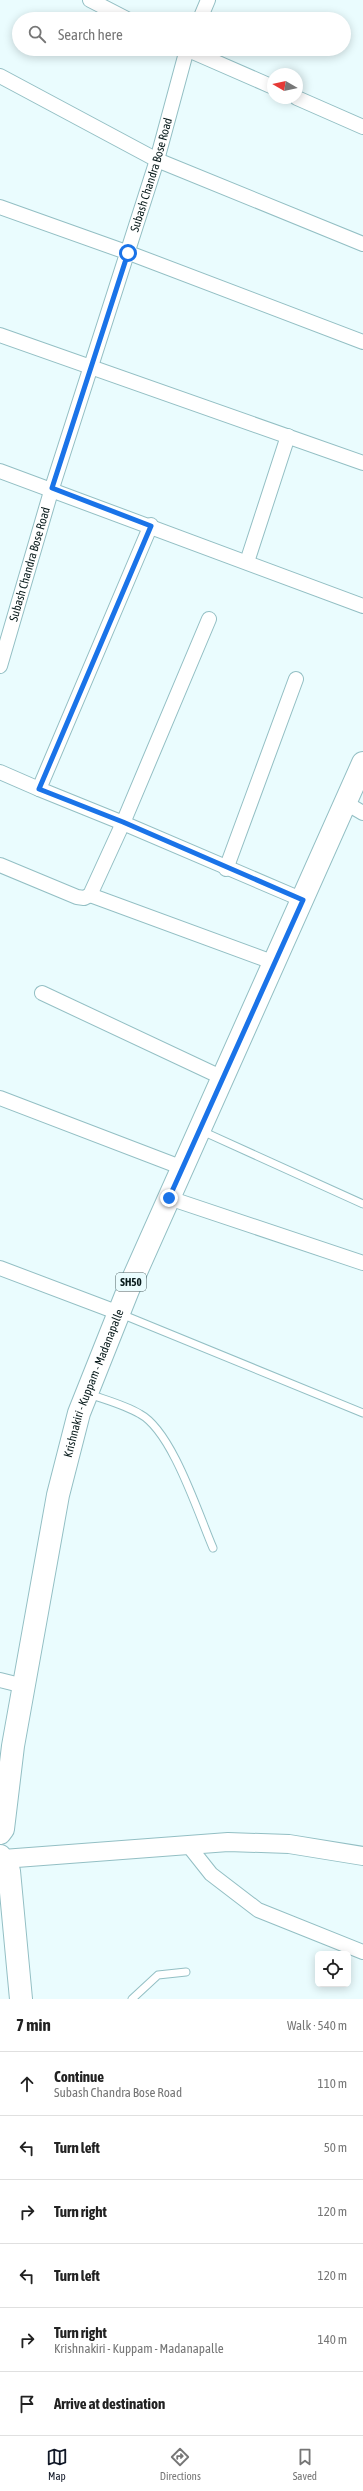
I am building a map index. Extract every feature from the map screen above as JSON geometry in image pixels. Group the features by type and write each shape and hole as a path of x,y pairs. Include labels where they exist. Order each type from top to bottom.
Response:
{"main road":[{"name":"Krishnakiri - Kuppam - Madanapalle","path":"0,1833 3,1829 13,1746 59,1486 79,1413 119,1313 182,1168 303,900 355,808 363,763"},
{"path":"2,1858 9,1871 21,1999"}],"street":[{"path":"90,0 113,12"},
{"path":"203,12 208,0"},
{"name":"Subash Chandra Bose Road","path":"0,666 52,488 92,367 157,160 185,56"},
{"path":"203,56 267,84"},
{"path":"0,76 157,160 363,244"},
{"path":"303,101 363,127"},
{"path":"0,207 128,253 363,342"},
{"path":"0,334 363,463"},
{"path":"248,562 288,436"},
{"path":"0,471 52,488 363,606"},
{"path":"39,789 151,526"},
{"path":"0,865 77,897 84,898 90,895 123,822 209,619"},
{"path":"226,869 296,679"},
{"path":"0,772 123,822 226,869 303,900"},
{"path":"90,895 275,963"},
{"path":"42,993 223,1078"},
{"path":"0,1098 182,1168"},
{"path":"169,1198 363,1263"},
{"path":"0,1268 119,1313"},
{"path":"0,1680 24,1686"},
{"path":"2,1858 228,1842 289,1844 363,1856"},
{"path":"188,1845 211,1874 258,1910 363,1952"}],"lane":[{"path":"200,1130 363,1204"},
{"path":"119,1313 363,1413"},
{"path":"87,1393 141,1414 158,1429 170,1448 213,1548"},
{"path":"132,1999 158,1975 186,1972"}],"route":[{"path":"128,253 52,488 151,526 39,789 123,822 226,869 303,900 169,1198"}]}
